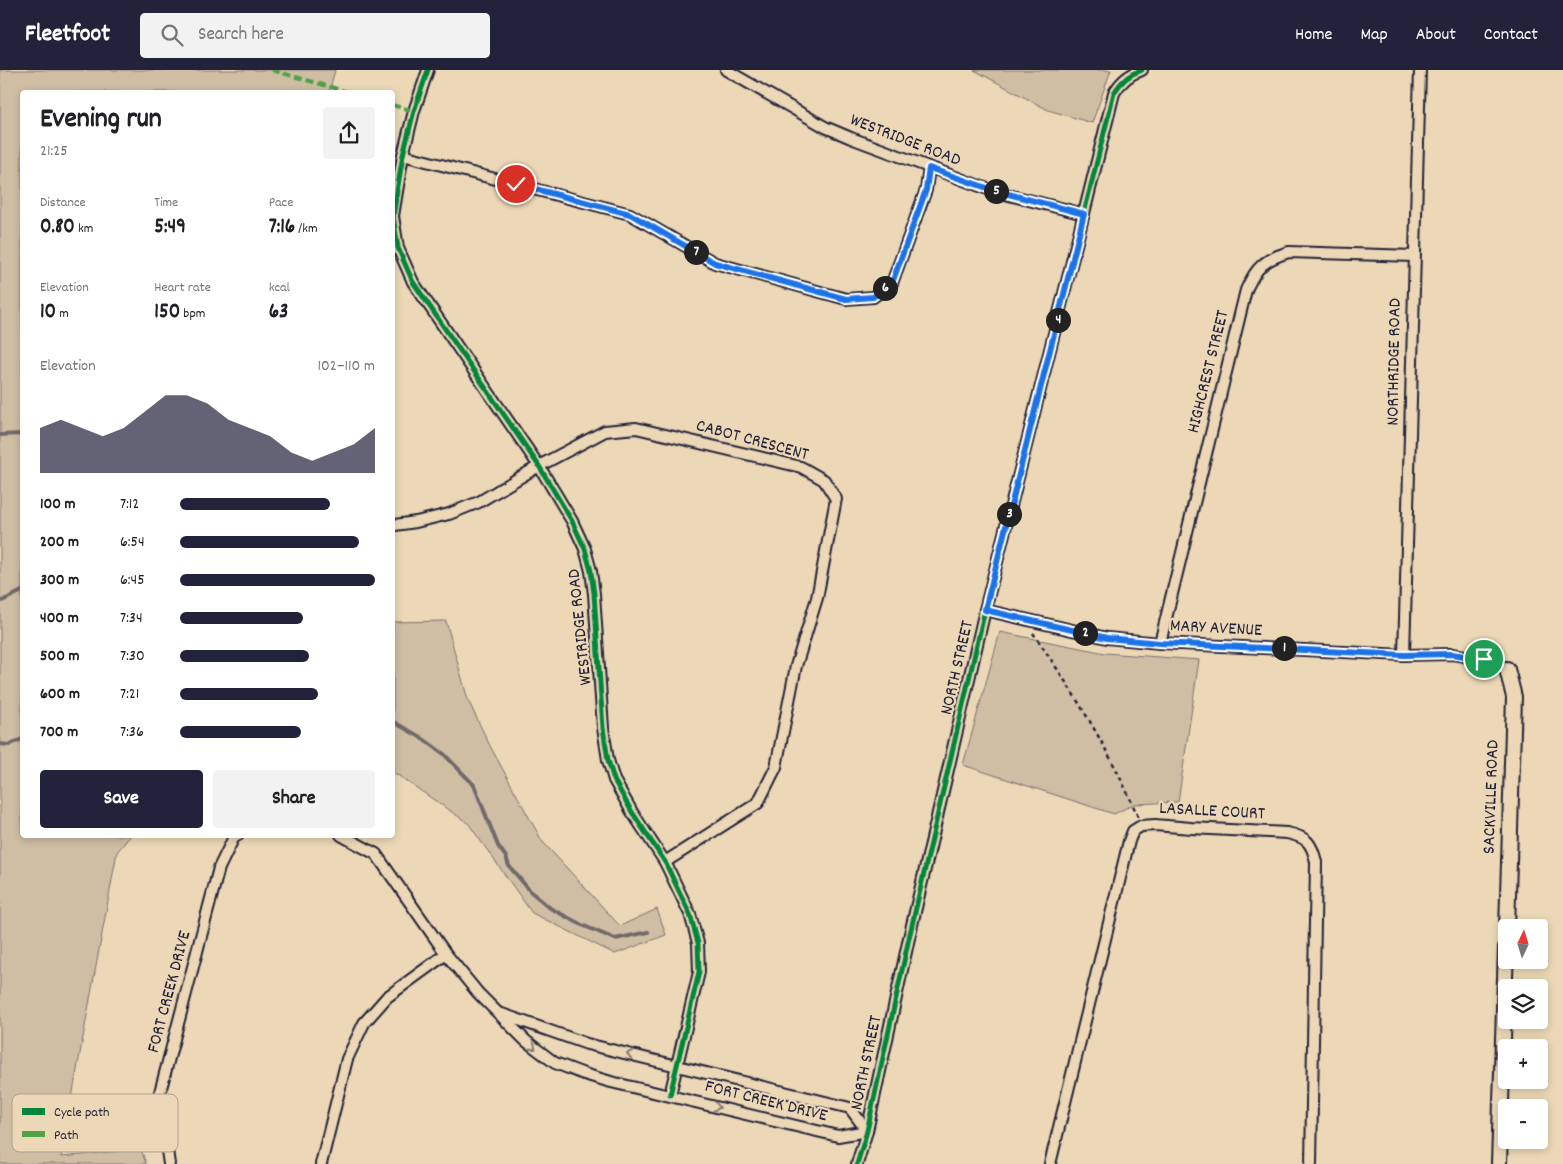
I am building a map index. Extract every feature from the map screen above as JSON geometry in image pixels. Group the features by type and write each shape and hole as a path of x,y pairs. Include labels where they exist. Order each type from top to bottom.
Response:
{"street":[{"name":"WESTRIDGE ROAD","path":"395,199 414,110 428,70"},
{"name":"WESTRIDGE ROAD","path":"726,70 825,127 929,168 993,190 1084,214"},
{"name":"NORTH STREET","path":"857,1164 867,1131 909,938 985,610 1114,93 1119,84 1128,76 1142,70"},
{"name":"NORTHRIDGE ROAD","path":"1404,655 1420,70"},
{"path":"403,155 630,214 715,263 846,299 873,297 892,283 926,190 929,168"},
{"name":"WESTRIDGE ROAD","path":"395,232 404,265 413,282 539,466 572,521 585,549 591,571 596,616 603,728 608,760 614,780 632,812 665,862 690,914 698,943 700,972 670,1095"},
{"name":"HIGHCREST STREET","path":"1160,643 1246,290 1252,276 1262,264 1274,256 1289,252 1414,256"},
{"name":"CABOT CRESCENT","path":"395,525 441,516 479,502 539,466 605,431 636,428 801,467 824,480 836,499 817,598 796,666 776,767 758,803 665,862"},
{"name":"MARY AVENUE","path":"985,610 1107,638 1160,643 1404,655 1452,654 1484,659 1507,670"},
{"name":"SACKVILLE ROAD","path":"1507,670 1514,696 1507,919"},
{"name":"LASALLE COURT","path":"1050,1164 1129,841 1133,831 1141,826 1155,825 1287,833 1298,835 1308,841 1313,851 1316,862 1311,1164"},
{"name":"FORT CREEK DRIVE","path":"160,1094 219,868 234,838"},
{"name":"FORT CREEK DRIVE","path":"347,838 376,854 446,954 478,993 526,1041 555,1063 602,1079 838,1136 867,1131 850,1108 567,1038 499,1013"},
{"path":"321,1164 347,1059 364,1023 387,997 446,954"},
{"path":"1499,1164 1505,969"}],"path":[{"path":"1022,618 1074,694 1127,792 1141,826"}],"shaded area":[{"path":"0,70 335,70 330,90 20,90 20,838 129,838 117,852 73,1094 12,1094 12,1152 62,1152 61,1157 111,1152 142,1152 146,1164 0,1164"},
{"path":"974,70 1111,70 1092,123 1048,110"},
{"path":"446,621 468,700 490,746 542,841 620,926 657,909 666,935 615,954 532,913 468,823 395,773 395,622"},
{"path":"1000,632 1105,653 1199,660 1178,802 1134,804 1114,814 963,765"}],"waterway":[{"path":"0,435 20,434"},
{"path":"0,602 20,592"},
{"path":"395,723 422,738 444,754 474,785 498,846 506,857 509,866 531,892 550,908 582,925 615,939 648,932"},
{"path":"0,744 9,745 20,740"}],"marked path":[{"path":"272,70 341,90"},
{"path":"395,106 414,111"}],"cycle path":[{"path":"395,204 403,155 414,111 428,70"},
{"path":"857,1164 867,1131 909,938 985,610 1114,93 1126,78 1142,70"},
{"path":"395,229 398,248 413,282 539,466 572,521 585,549 591,571 594,594 603,728 608,760 614,780 632,812 665,862 690,914 698,943 699,972 670,1095"}],"route":[{"path":"516,184 630,214 715,263 846,299 873,297 892,283 926,190 929,168 993,190 1084,214 985,610 1107,638 1135,639 1160,643 1404,655 1452,654 1484,659"}]}
